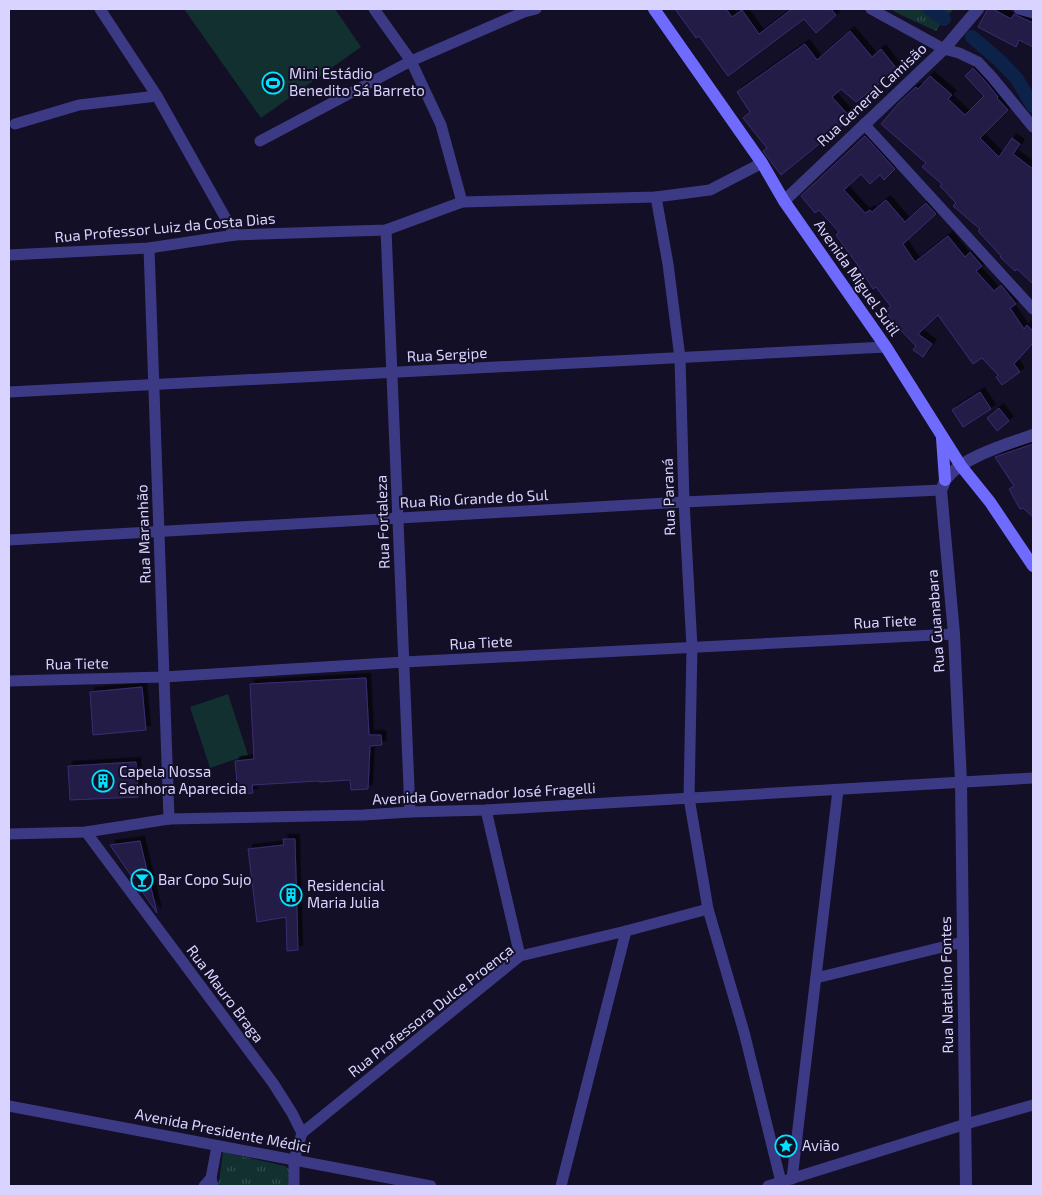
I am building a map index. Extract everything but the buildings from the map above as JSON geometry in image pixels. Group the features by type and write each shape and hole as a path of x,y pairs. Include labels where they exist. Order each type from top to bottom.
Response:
{"main road":[{"name":"Avenida Miguel Sutil","path":"654,9 762,162 784,201 886,347 961,466 990,502 1033,566"},
{"path":"942,435 943,485"}],"street":[{"path":"100,9 157,96 235,235"},
{"path":"374,9 411,61 441,125 462,202"},
{"path":"260,141 411,61 524,12 536,9"},
{"path":"871,9 944,49 959,53 978,62 1033,127"},
{"name":"Rua General Camisão","path":"784,201 944,49 978,9"},
{"path":"1019,9 1033,12"},
{"path":"15,124 79,105 157,96"},
{"path":"864,124 1033,310"},
{"name":"Rua Professor Luiz da Costa Dias","path":"9,255 149,248 235,235 386,230 462,202 656,197 710,190 762,162"},
{"name":"Rua Paraná","path":"656,197 668,264 680,358 684,502 692,647 689,798 708,909 787,1181"},
{"name":"Rua Fortaleza","path":"386,230 410,812"},
{"name":"Rua Maranhão","path":"149,248 169,818"},
{"name":"Rua Sergipe","path":"9,392 886,347"},
{"path":"943,485 961,466 990,451 1033,435"},
{"name":"Rua Rio Grande do Sul","path":"9,540 398,519 943,485"},
{"name":"Rua Guanabara","path":"943,485 954,634 960,782"},
{"name":"Rua Tiete","path":"9,681 164,677 404,662 954,634"},
{"name":"Avenida Governador José Fragelli","path":"9,834 86,832 169,818 363,815 486,810 1033,778"},
{"name":"Rua Natalino Fontes","path":"960,782 966,1186"},
{"path":"787,1181 816,978 838,790"},
{"path":"486,810 520,956"},
{"name":"Rua Mauro Braga","path":"86,832 273,1083 302,1133"},
{"name":"Rua Professora Dulce Proença","path":"302,1133 520,956 708,909"},
{"path":"561,1186 626,931"},
{"path":"816,978 963,942"},
{"path":"768,1186 1033,1105"},
{"name":"Avenida Presidente Médici","path":"9,1106 431,1186"},
{"path":"294,1186 294,1160 302,1133"},
{"path":"209,1183 217,1146"}],"green space":[{"name":"Mini Estádio Benedito Sá Barreto","path":"184,9 335,9 361,47 261,118"},
{"path":"890,9 954,9 936,31"},
{"path":"228,694 248,755 210,768 190,707"},
{"path":"223,1152 285,1166 291,1171 290,1185 213,1186 219,1182"}],"waterway":[{"path":"930,9 944,19"},
{"path":"972,37 1000,61 1017,79 1033,106"}],"place":[{"name":"Mini Estádio Benedito Sá Barreto","path":"273,83"},
{"name":"Capela Nossa Senhora Aparecida","path":"103,781"},
{"name":"Bar Copo Sujo","path":"142,880"},
{"name":"Residencial Maria Julia","path":"291,895"},
{"name":"Avião","path":"786,1146"}]}
